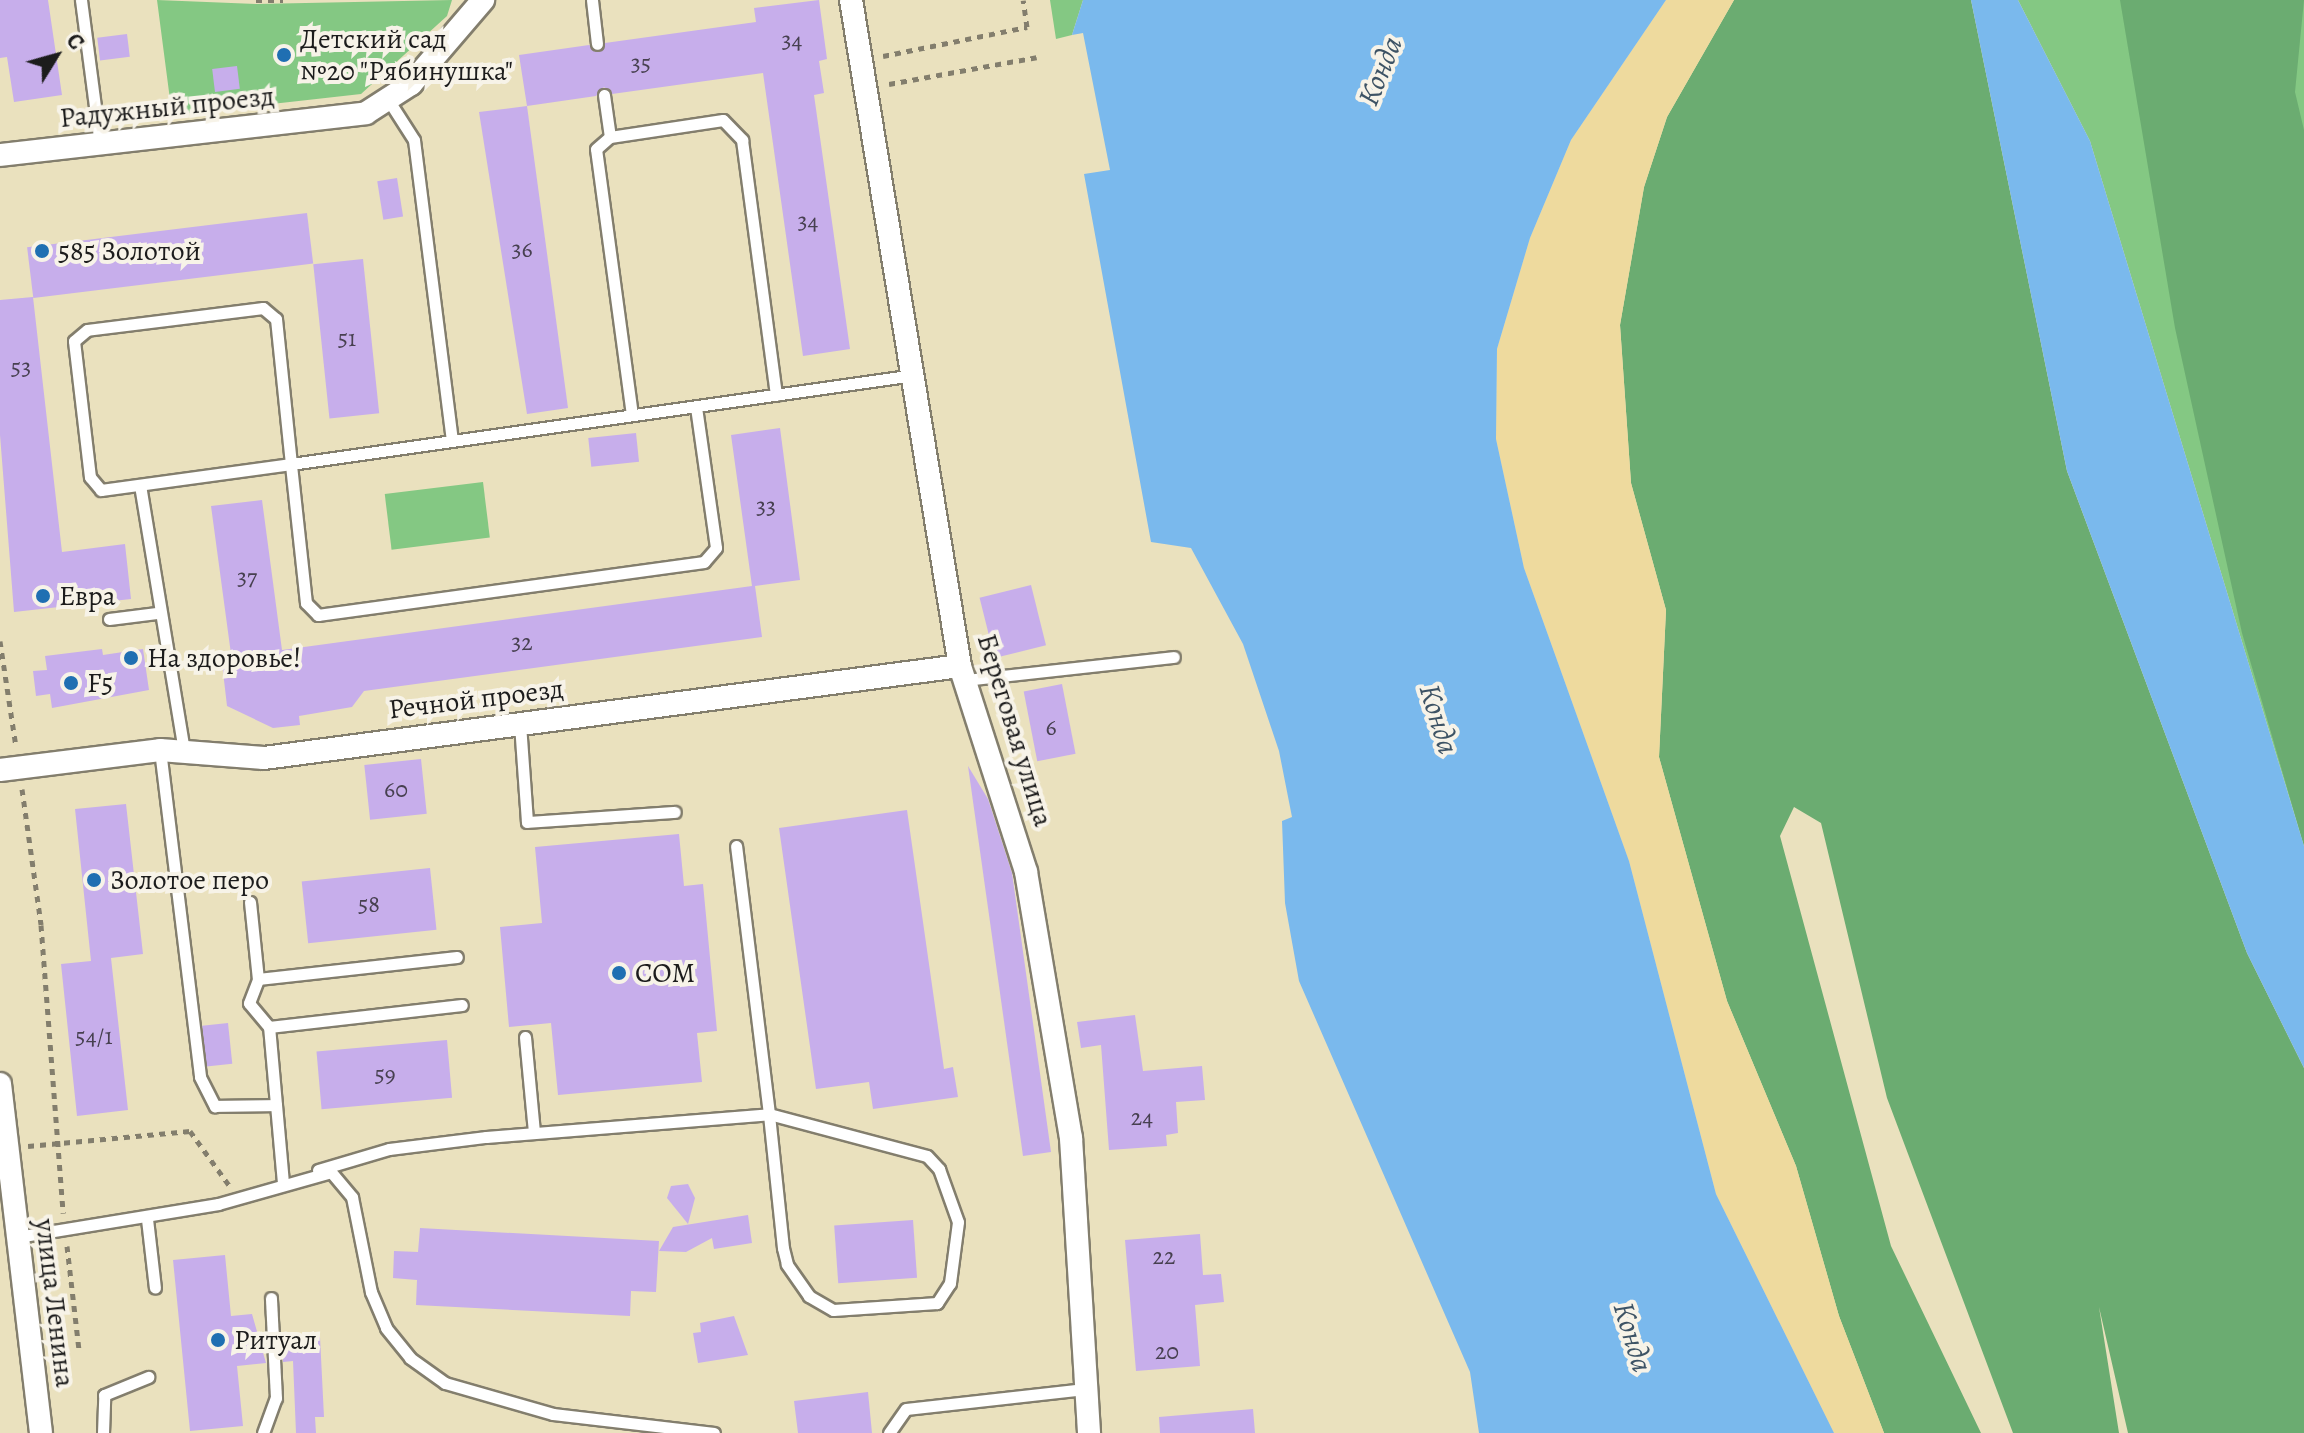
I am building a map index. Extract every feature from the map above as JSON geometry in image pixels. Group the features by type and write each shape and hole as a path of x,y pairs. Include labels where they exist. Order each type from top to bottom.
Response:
{"street":[{"name":"Радужный проезд","path":"0,155 340,119 389,101 432,63 483,0"},
{"name":"Береговая улица","path":"851,0 907,376 962,673 1016,832 1039,950 1077,1190 1089,1433"},
{"name":"Речной проезд","path":"9,769 160,750 264,758 520,724 962,673"},
{"name":"улица Ленина","path":"0,1084 7,1148 11,1242 41,1433"}],"lane":[{"path":"81,0 100,145"},
{"path":"592,0 597,44"},
{"path":"604,95 610,137"},
{"path":"389,101 414,140 452,441"},
{"path":"632,415 596,149 610,137 723,120 735,127 776,395"},
{"path":"696,407 716,548 704,562 318,615 306,603 291,464 276,319 263,308 87,330 74,341 90,477 101,490 291,464 632,415 696,407 907,376"},
{"path":"140,485 157,613 172,653 184,751"},
{"path":"109,619 157,613"},
{"path":"962,673 1174,657"},
{"path":"520,724 527,822 675,812"},
{"path":"160,750 200,1077 215,1106 276,1105"},
{"path":"11,1242 147,1219 239,1199 318,1170 389,1149 534,1133 769,1114 927,1156 956,1205 946,1295 921,1307 848,1314 809,1296 783,1248 769,1114 736,846"},
{"path":"250,902 258,979 249,1003 269,1027 283,1183"},
{"path":"258,979 457,957"},
{"path":"269,1027 462,1005"},
{"path":"525,1037 534,1133"},
{"path":"318,1170 339,1177 352,1197 371,1292 386,1328 410,1358 445,1383 553,1414 714,1433"},
{"path":"147,1219 155,1288"},
{"path":"263,1433 276,1398 271,1298"},
{"path":"103,1433 104,1395 148,1377"},
{"path":"889,1433 906,1409 1085,1389"}],"path":[{"path":"256,0 283,0"},
{"path":"860,60 1027,27 1023,0"},
{"path":"864,88 1037,57"},
{"path":"0,641 9,769 41,925 57,1145 79,1349"},
{"path":"7,1148 190,1131 239,1199"}],"green space":[{"name":"Детский сад №20 \"Рябинушка\"","path":"157,0 257,4 452,0 447,16 361,94 172,115"},
{"path":"1050,0 1083,0 1072,35 1056,39"},
{"path":"1734,0 1971,0 2067,471 2247,953 2304,1068 2304,1433 2128,1433 2099,1307 2119,1433 2013,1433 1887,1098 1821,823 1794,807 1780,836 1891,1246 1981,1433 1884,1433 1839,1316 1796,1166 1727,1001 1659,757 1666,610 1631,483 1620,325 1644,187 1667,117"},
{"path":"2018,0 2304,0 2304,846 2090,141"},
{"path":"2120,0 2304,0 2295,92 2304,130 2304,846 2242,633 2175,328"},
{"path":"483,482 490,538 392,550 385,494"}],"sand":[{"path":"1666,0 1734,0 1667,117 1644,187 1620,325 1631,483 1666,610 1659,757 1727,1001 1796,1166 1839,1316 1884,1433 1834,1433 1716,1194 1629,861 1524,568 1496,439 1497,349 1530,238 1571,140"}],"water":[{"name":"Конда","path":"1083,0 1666,0 1571,140 1530,238 1497,349 1496,439 1524,568 1629,861 1716,1194 1834,1433 1479,1433 1470,1372 1299,981 1285,903 1282,821 1292,817 1279,751 1243,644 1191,548 1151,542 1084,174 1110,170 1083,33 1072,35"},
{"path":"1971,0 2018,0 2090,141 2304,846 2304,1068 2247,953 2067,471"}],"building":[{"path":"0,0 48,0 62,95 14,102 7,57 0,58"},
{"path":"819,0 827,59 819,61 824,93 814,95 850,349 803,356 763,73 612,94 604,87 596,96 527,106 519,55 589,45 599,52 605,43 756,22 754,8"},
{"path":"127,34 130,57 100,60 97,38"},
{"path":"237,66 240,89 215,92 212,69"},
{"path":"527,106 568,408 527,414 479,112"},
{"path":"397,178 403,217 383,220 377,181"},
{"path":"307,213 313,264 33,298 27,247"},
{"path":"363,259 379,413 329,418 313,264"},
{"path":"33,297 62,552 125,544 131,599 14,612 0,435 0,300"},
{"path":"780,428 800,580 755,586 762,637 364,691 352,707 299,716 300,725 273,728 227,706 222,663 231,654 211,506 262,500 282,650 752,586 731,435"},
{"path":"636,433 639,462 591,467 588,438"},
{"path":"1031,585 1046,645 995,658 980,598"},
{"name":"F5","path":"102,649 103,655 143,649 149,690 52,708 50,694 36,696 33,671 47,670 45,656"},
{"path":"1062,684 1076,754 1037,761 1024,691"},
{"path":"421,759 427,814 370,820 364,765"},
{"path":"968,766 988,799 1012,873 1051,1152 1023,1156"},
{"path":"126,804 143,954 111,958 128,1110 77,1116 61,964 91,961 75,809"},
{"path":"907,810 944,1069 953,1067 958,1097 873,1109 869,1082 816,1089 779,828"},
{"name":"СОМ","path":"679,834 684,886 703,884 717,1031 697,1033 702,1082 558,1095 551,1023 509,1027 500,927 542,923 535,847"},
{"path":"430,868 436,930 308,943 302,881"},
{"path":"1135,1015 1143,1071 1202,1066 1205,1100 1176,1102 1178,1133 1166,1135 1167,1146 1109,1150 1101,1045 1081,1048 1077,1022"},
{"path":"228,1023 232,1064 206,1066 202,1026"},
{"path":"447,1040 452,1098 322,1109 316,1051"},
{"path":"688,1184 695,1198 688,1224 667,1198 671,1186"},
{"path":"748,1215 752,1243 714,1249 712,1238 686,1252 659,1251 673,1227"},
{"path":"913,1220 917,1278 838,1283 834,1226"},
{"path":"420,1228 659,1241 656,1292 631,1291 630,1316 416,1305 417,1280 393,1278 394,1251 418,1252"},
{"path":"1200,1234 1203,1275 1221,1274 1224,1302 1195,1305 1200,1366 1136,1371 1125,1240"},
{"name":"Ритуал","path":"225,1255 231,1316 252,1314 266,1363 237,1366 243,1426 190,1431 173,1260"},
{"path":"734,1316 748,1355 698,1363 693,1333 701,1332 700,1323"},
{"path":"320,1337 324,1417 315,1417 316,1433 296,1433 293,1361 283,1362 282,1339"},
{"path":"868,1392 872,1433 798,1433 794,1401"},
{"path":"1253,1409 1255,1433 1160,1433 1159,1417"}],"place":[{"name":"Детский сад №20 \"Рябинушка\"","path":"284,55"},
{"name":"585 Золотой","path":"42,251"},
{"name":"Евра","path":"43,596"},
{"name":"На здоровье!","path":"131,658"},
{"name":"F5","path":"71,683"},
{"name":"Золотое перо","path":"94,880"},
{"name":"СОМ","path":"619,973"},
{"name":"Ритуал","path":"218,1340"}]}
